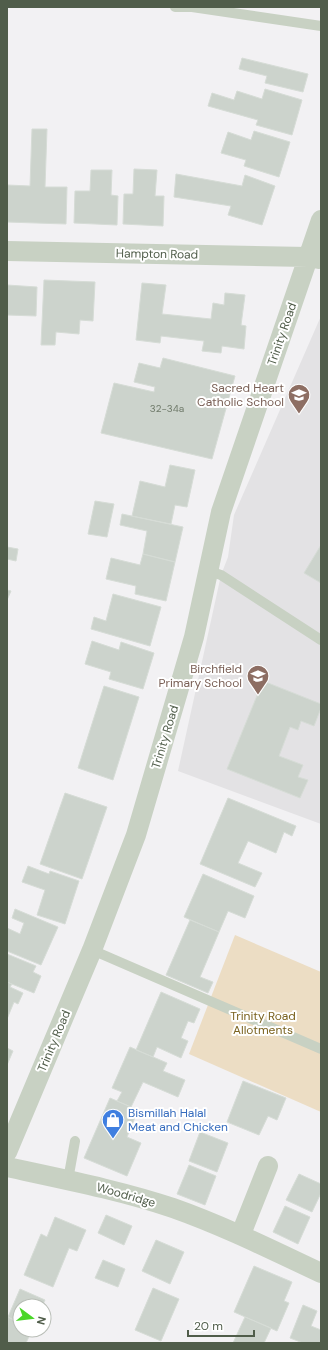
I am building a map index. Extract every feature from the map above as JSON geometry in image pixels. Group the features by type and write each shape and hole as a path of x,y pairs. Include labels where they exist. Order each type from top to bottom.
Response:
{"street":[{"name":"Trinity Road","path":"7,1152 92,950 136,835 194,638 221,512 314,258 321,220"},
{"name":"Hampton Road","path":"7,251 314,258"},
{"path":"241,1234 268,1166"},
{"name":"Woodridge","path":"7,1167 93,1186 172,1208 241,1234 321,1273"}],"lane":[{"path":"176,7 192,7 321,26"},
{"path":"209,571 221,575 321,640"},
{"path":"92,950 321,1048"},
{"path":"68,1180 75,1141"}],"shaded area":[{"name":"Birchfield Primary School","path":"321,316 321,824 178,771 221,575 228,557 234,515"}],"green space":[{"name":"Trinity Road Allotments","path":"235,935 321,972 321,1112 189,1054"}],"building":[{"path":"242,58 308,74 303,92 265,83 267,76 239,69"},
{"path":"265,89 302,100 292,135 256,125 258,120 208,106 212,93 234,100 237,91 262,99"},
{"path":"32,129 47,129 45,187 67,187 66,224 7,222 7,185 30,186"},
{"path":"254,131 290,142 279,177 244,166 246,160 221,153 228,132 251,140"},
{"path":"134,169 157,170 155,196 164,196 163,226 123,224 124,194 133,194"},
{"path":"91,170 112,170 111,195 118,196 117,225 74,223 75,191 90,191"},
{"path":"176,174 242,186 245,175 275,186 262,225 228,215 231,206 174,197"},
{"path":"44,280 95,282 93,321 80,320 79,334 56,332 55,345 41,345"},
{"path":"142,283 166,285 162,314 211,319 213,303 224,305 225,293 245,295 241,325 246,326 244,349 222,346 221,353 202,351 204,341 161,336 160,343 136,340"},
{"path":"7,285 37,287 36,316 7,315"},
{"path":"163,358 235,376 212,459 101,433 114,383 154,392 155,387 134,382 139,363 160,368"},
{"path":"170,465 195,470 187,507 175,505 171,524 132,516 140,481 165,487"},
{"path":"95,501 114,504 107,537 88,534"},
{"path":"122,514 183,527 175,562 143,554 147,531 120,525"},
{"path":"321,545 321,583 304,573"},
{"path":"7,547 18,549 16,561 7,559"},
{"path":"143,554 175,562 166,601 135,594 136,586 106,579 111,558 140,565"},
{"path":"7,590 11,591 7,600"},
{"path":"113,594 161,607 150,646 91,629 94,617 106,621"},
{"path":"92,641 119,650 121,642 154,653 143,689 109,679 111,672 85,664"},
{"path":"263,681 321,704 321,708 314,726 301,721 298,730 290,727 279,756 303,765 298,777 308,780 300,798 227,769"},
{"path":"104,686 139,697 113,780 78,768"},
{"path":"65,793 107,807 82,879 40,864"},
{"path":"228,798 296,826 292,836 284,832 276,853 248,841 238,863 262,873 255,887 200,864"},
{"path":"28,866 49,874 50,871 79,881 65,924 37,915 45,890 22,882"},
{"path":"203,874 254,896 245,918 228,911 219,932 184,917"},
{"path":"15,909 58,927 41,965 7,951 7,928 20,934 24,923 12,918"},
{"path":"190,920 219,932 200,977 213,982 208,993 166,975"},
{"path":"7,954 36,966 33,972 41,976 34,993 7,982"},
{"path":"7,982 12,984 10,987 23,993 18,1004 14,1002 7,1019"},
{"path":"161,992 200,1009 194,1023 188,1021 181,1038 188,1041 181,1058 157,1047 153,1057 136,1050"},
{"path":"130,1047 167,1063 163,1071 185,1080 178,1097 143,1082 131,1107 117,1101 122,1092 112,1088"},
{"path":"7,1048 13,1051 7,1065"},
{"path":"243,1081 286,1098 277,1120 268,1116 259,1135 227,1122"},
{"name":"Bismillah Halal Meat and Chicken","path":"110,1098 138,1110 127,1137 141,1143 127,1176 84,1158"},
{"path":"200,1132 228,1143 217,1172 189,1161"},
{"path":"189,1165 216,1176 205,1205 177,1194"},
{"path":"299,1174 321,1184 321,1193 312,1212 286,1200"},
{"path":"285,1206 310,1217 298,1244 273,1232"},
{"path":"106,1215 132,1226 124,1245 98,1233"},
{"path":"55,1217 86,1230 77,1251 69,1248 53,1287 24,1275 41,1234 47,1237"},
{"path":"156,1240 184,1252 170,1284 142,1271"},
{"path":"103,1260 125,1269 118,1287 95,1278"},
{"path":"254,1266 292,1282 284,1301 289,1303 277,1331 234,1312"},
{"path":"153,1288 179,1299 161,1341 135,1330"},
{"path":"20,1289 40,1298 16,1298"},
{"path":"303,1305 317,1311 311,1326 321,1330 321,1343 303,1343 290,1338"},
{"path":"12,1308 12,1319 8,1317"},
{"path":"8,1317 12,1319 12,1338 28,1338 26,1343 7,1343"},
{"path":"245,1317 271,1328 264,1343 233,1343"}],"place":[{"name":"Sacred Heart Catholic School","path":"299,414"},
{"name":"Birchfield Primary School","path":"258,696"},
{"name":"Bismillah Halal Meat and Chicken","path":"113,1140"}]}
